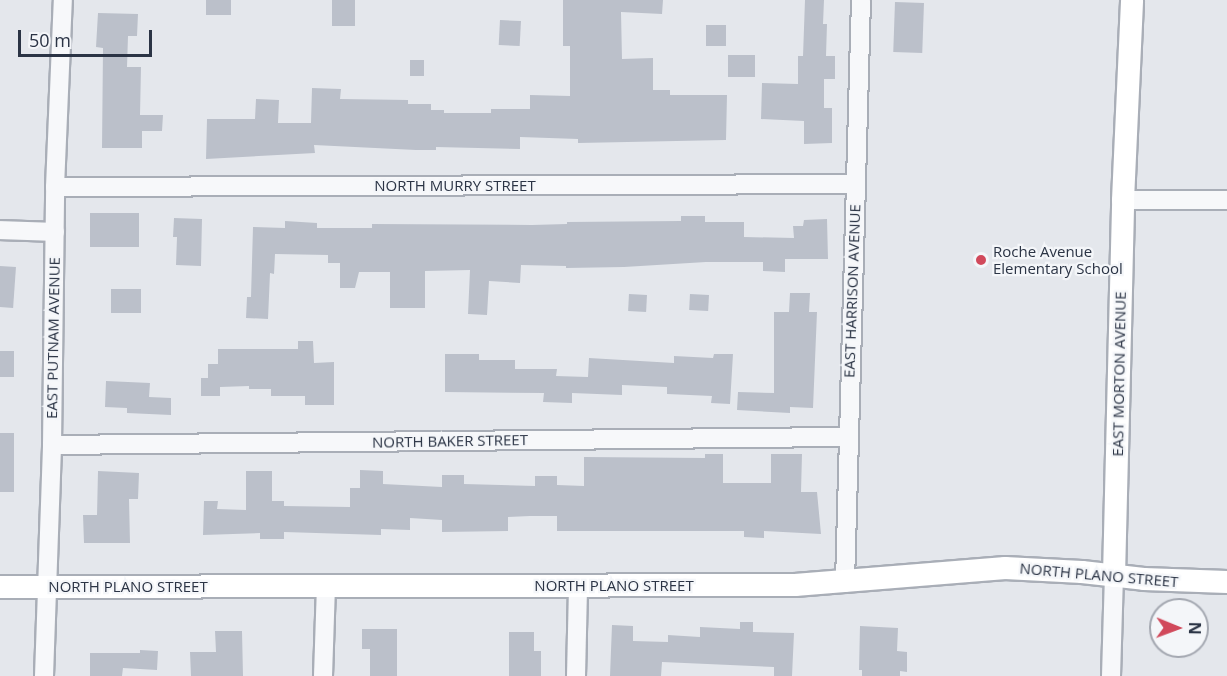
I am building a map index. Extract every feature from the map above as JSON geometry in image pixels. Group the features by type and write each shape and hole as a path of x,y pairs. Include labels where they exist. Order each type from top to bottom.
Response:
{"main road":[{"name":"EAST MORTON AVENUE","path":"1114,576 1123,200 1132,0"},
{"name":"NORTH PLANO STREET","path":"0,587 845,583 1005,568 1194,583 1227,582"}],"street":[{"name":"EAST PUTNAM AVENUE","path":"44,676 52,445 55,187 63,0"},
{"name":"EAST HARRISON AVENUE","path":"845,583 861,0"},
{"name":"NORTH MURRY STREET","path":"55,187 855,184"},
{"path":"1123,200 1227,200"},
{"path":"0,230 55,232"},
{"name":"NORTH BAKER STREET","path":"52,445 848,436"},
{"name":"EAST MORTON AVENUE","path":"1111,676 1114,576"},
{"path":"323,676 326,586"},
{"path":"576,676 578,586"}],"building":[{"path":"206,0 231,0 231,15 206,15"},
{"path":"332,0 355,0 355,26 332,26"},
{"path":"563,0 663,0 662,14 621,12 622,59 653,58 653,90 670,90 670,95 727,95 726,140 578,143 578,139 520,137 520,149 436,147 436,150 416,150 314,145 315,153 206,159 207,119 255,119 256,99 279,100 278,123 311,123 312,88 341,89 340,99 408,100 408,104 431,104 431,110 444,110 444,113 491,113 491,109 530,109 530,95 570,96 570,46 563,46"},
{"path":"805,0 824,0 823,24 827,24 826,56 835,56 835,79 824,79 824,108 832,108 832,143 804,144 804,121 761,119 762,83 798,84 798,56 803,56"},
{"path":"895,2 924,3 922,53 893,52"},
{"path":"98,13 138,14 137,36 128,36 127,67 141,67 140,115 163,115 162,131 142,131 142,148 102,148 103,48 96,47"},
{"path":"500,20 521,21 520,46 499,45"},
{"path":"706,25 726,25 726,46 706,46"},
{"path":"728,55 755,55 755,77 728,77"},
{"path":"410,60 424,60 424,76 410,76"},
{"path":"90,213 139,213 139,247 90,247"},
{"path":"681,216 705,216 705,222 744,222 744,237 794,238 793,226 803,226 804,220 827,219 828,259 785,259 785,272 763,271 763,262 566,268 566,266 521,265 520,283 489,281 487,315 468,314 470,270 425,271 425,308 390,308 390,272 359,272 355,288 340,288 340,263 328,263 328,255 275,254 274,274 270,273 268,319 246,318 247,297 251,297 253,227 285,228 285,221 317,223 317,228 372,228 372,224 532,225 567,224 567,222 681,221"},
{"path":"174,218 202,219 201,266 176,265 177,237 173,237"},
{"path":"0,266 16,267 13,308 0,307"},
{"path":"111,289 141,289 141,313 111,313"},
{"path":"790,293 810,293 809,312 817,312 813,408 790,407 790,413 737,410 738,392 774,393 774,312 789,312"},
{"path":"629,294 647,295 646,312 628,311"},
{"path":"690,294 709,295 708,311 689,310"},
{"path":"298,341 313,341 314,363 334,362 334,405 305,405 305,396 271,396 271,389 249,389 249,386 220,387 220,396 201,396 201,378 208,378 208,364 218,364 218,349 298,349"},
{"path":"0,351 14,351 14,377 0,377"},
{"path":"445,354 479,354 479,360 515,360 515,369 557,369 556,376 588,377 589,358 674,363 674,356 713,358 714,354 733,354 730,404 711,403 712,396 667,394 667,387 622,385 622,395 572,393 572,403 543,402 544,393 445,392"},
{"path":"106,381 150,383 149,397 171,398 171,415 127,413 127,408 105,407"},
{"path":"0,433 14,433 14,492 0,492"},
{"path":"705,454 723,454 723,483 771,483 771,454 802,454 801,492 817,492 821,534 764,531 764,538 744,537 744,531 557,531 557,516 530,516 508,517 508,531 442,532 442,520 410,518 410,530 381,529 381,535 284,532 284,539 260,539 260,533 203,535 204,501 218,501 217,509 246,510 246,471 272,471 272,501 284,501 284,506 350,507 350,488 360,488 360,470 383,471 383,484 442,487 442,475 464,475 464,484 535,486 535,476 557,476 557,485 584,486 584,457 705,458"},
{"path":"98,471 139,473 138,499 129,499 130,543 84,543 83,515 97,515"},
{"path":"740,622 753,622 753,632 794,633 792,676 774,676 774,667 662,662 661,676 610,676 612,625 633,626 633,641 668,642 668,635 700,637 700,627 740,629"},
{"path":"860,626 898,628 897,651 907,652 907,672 900,671 900,676 862,676 862,670 859,670"},
{"path":"362,629 397,629 397,676 370,676 370,649 362,649"},
{"path":"215,631 242,631 243,676 191,676 190,652 216,652"},
{"path":"509,632 534,632 534,651 541,651 541,676 509,676"},
{"path":"140,650 158,651 157,670 123,668 122,676 90,676 90,653 140,653"}],"place":[{"name":"Roche Avenue Elementary School","path":"981,260"}]}
